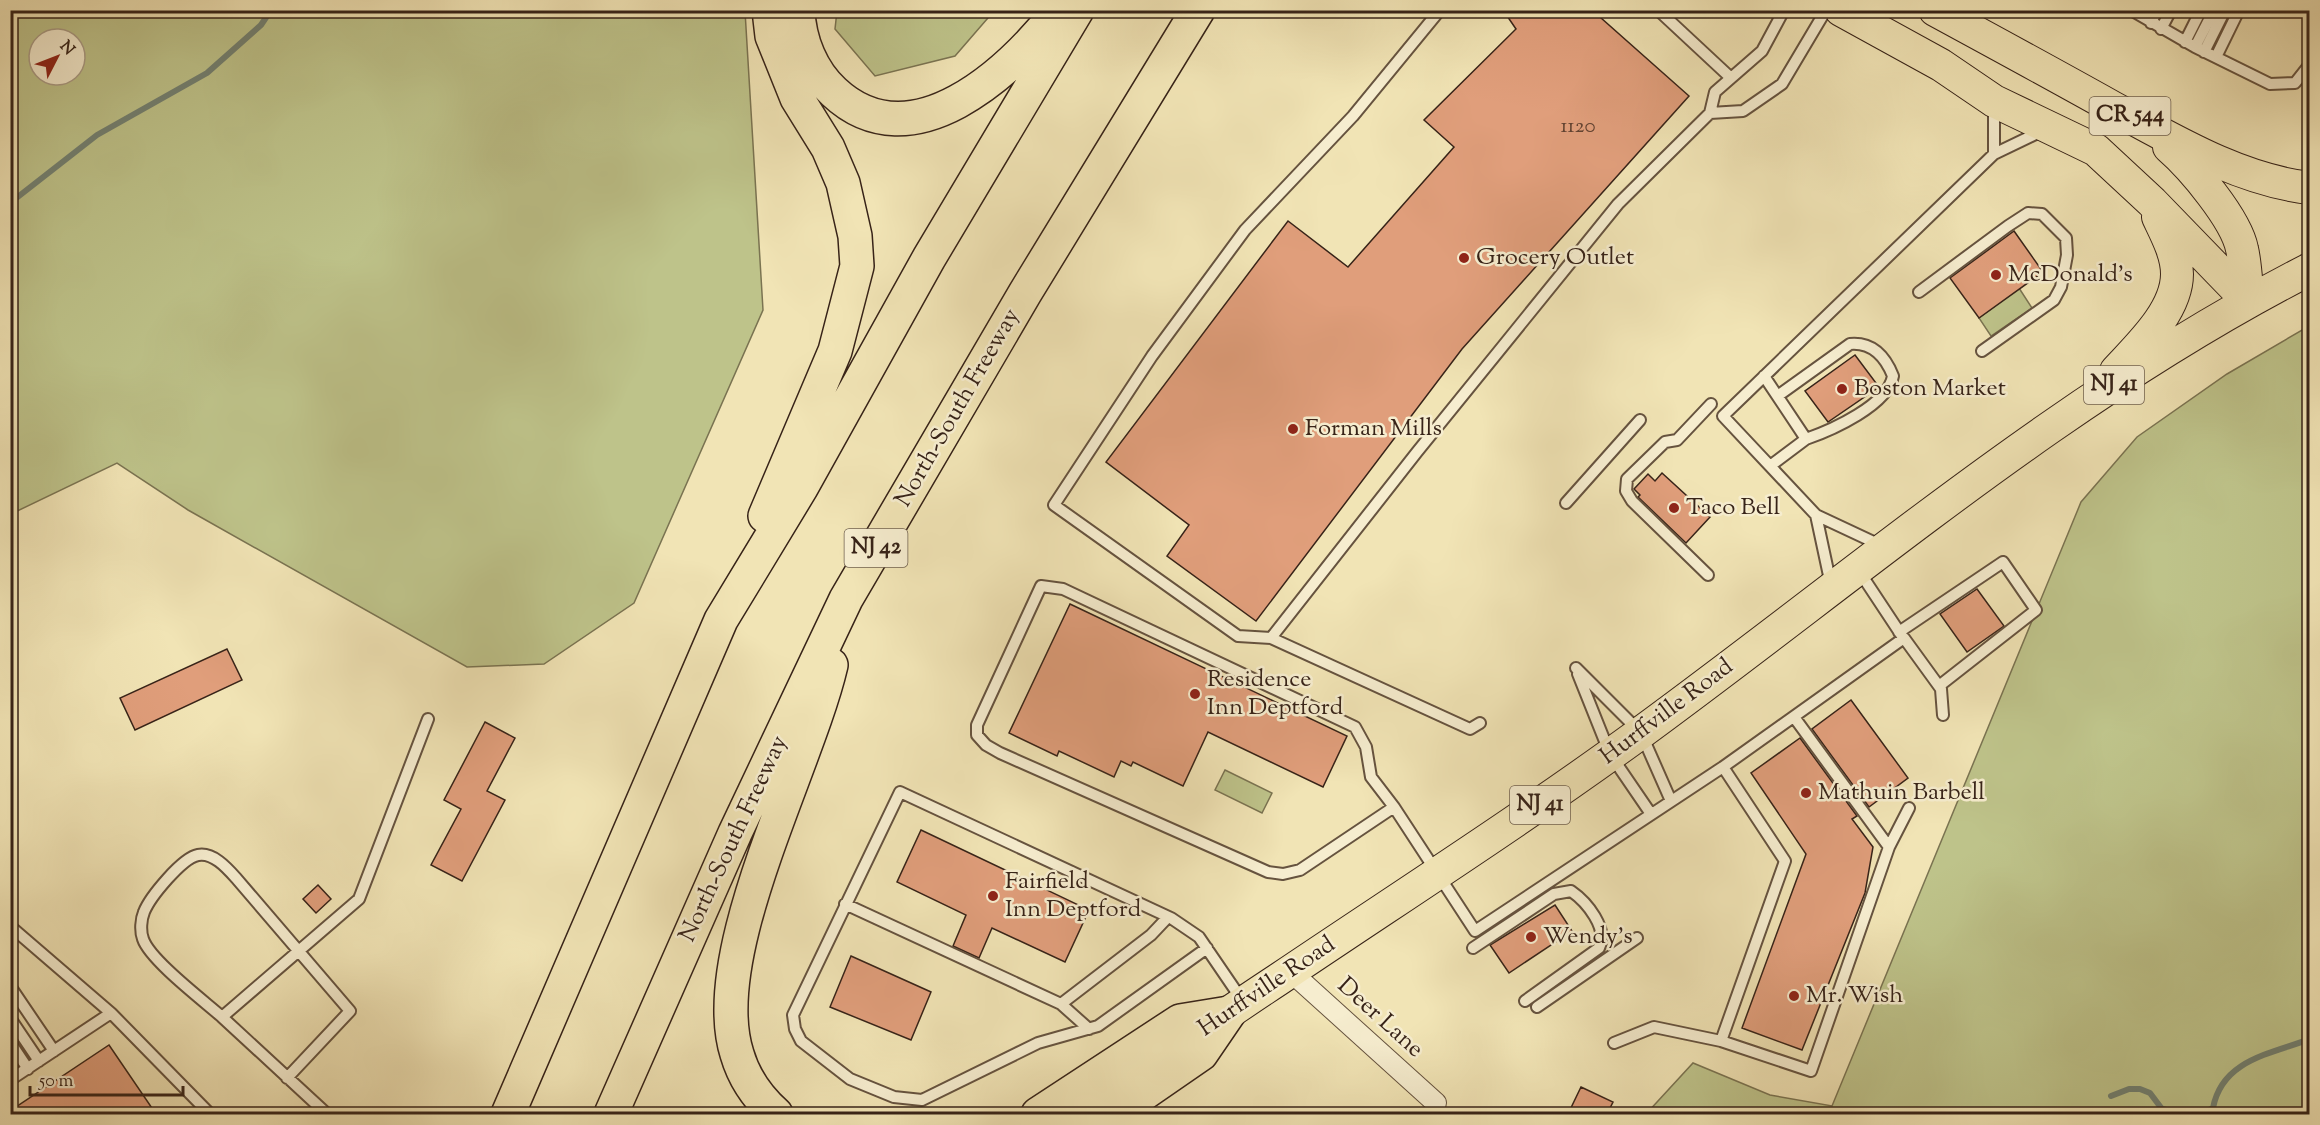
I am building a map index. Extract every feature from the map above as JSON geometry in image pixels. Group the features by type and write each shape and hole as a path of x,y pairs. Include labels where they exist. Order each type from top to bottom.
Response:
{"highway":[{"path":"508,1114 835,351 857,266 855,236 843,183 828,148 797,99 772,36 769,10"},
{"path":"798,10 805,48 817,75 843,101 861,112 886,118 908,118 939,111 965,98 1002,72 1059,10"},
{"path":"721,620 801,489 929,258 1077,10"},
{"name":"North-South Freeway","path":"611,1114 735,833 846,598 1025,293 1198,10"},
{"path":"776,1114 751,1086 736,1053 731,1014 737,951 755,891 822,702 846,598"},
{"path":"1038,1114 1180,1021 1236,1008"},
{"path":"1114,1114 1201,1054 1236,1008"}],"main road":[{"name":"CR 544","path":"1841,10 1941,65 1994,101 2096,150 2152,202 2248,301"},
{"name":"CR 544","path":"1935,10 2138,121 2232,167 2294,187 2310,188"},
{"path":"2138,121 2189,164 2218,202 2242,247 2248,301"},
{"path":"2093,398 2165,315 2177,275 2172,248 2152,202"},
{"name":"NJ 41","path":"2248,301 2310,269"},
{"name":"Hurffville Road","path":"1081,1114 1437,874 1641,733 1885,547 2093,398 2248,301"}],"street":[{"name":"Deer Lane","path":"1290,971 1440,1109"}],"lane":[{"path":"1440,10 1353,116 1245,230 1152,356 1054,504 1238,636 1271,638 1470,729 1480,723"},
{"path":"1658,10 1731,78"},
{"path":"1271,638 1429,437 1612,212 1710,113 1715,92 1762,51 1784,10"},
{"path":"1710,113 1743,111 1782,84 1826,10"},
{"path":"2131,10 2195,47 2270,84 2295,82 2310,64"},
{"path":"2150,20 2157,10"},
{"path":"2150,20 2171,10"},
{"path":"2195,47 2200,10"},
{"path":"2195,47 2214,10"},
{"path":"2195,47 2225,10"},
{"path":"2216,57 2239,10"},
{"path":"1994,101 1994,154"},
{"path":"1885,547 1816,515 1724,416 1994,154 2050,128"},
{"path":"1918,292 2028,213 2042,214 2066,238 2067,255 2061,287 2054,300 1982,351"},
{"path":"1770,466 1806,439 1833,430 1886,393 1893,376 1877,351 1863,343 1850,344 1779,395"},
{"path":"1764,376 1779,395 1806,439"},
{"path":"1708,575 1632,501 1626,491 1627,479 1665,442 1677,440 1711,404"},
{"path":"1566,503 1640,420"},
{"path":"1816,515 1832,588"},
{"path":"1394,807 1300,870 1283,874 1268,872 1000,753 986,745 977,735 977,725 1041,586 1063,589 1355,727 1366,747 1371,777 1394,807 1475,931 1724,767 2003,562 2036,610 1939,686"},
{"path":"1857,569 1939,686 1943,715"},
{"path":"1651,814 1610,754 1576,668 1641,733 1671,801"},
{"path":"1794,717 1889,848"},
{"path":"222,1017 359,898 428,719"},
{"path":"1720,1041 1785,861 1724,767"},
{"path":"1207,948 1098,1026 1038,1042 922,1100 894,1097 850,1079 801,1041 795,1029 793,1016 900,792 1168,917 1192,931 1207,948 1236,1008"},
{"path":"1614,1043 1654,1027 1720,1041 1811,1071 1889,848 1909,807"},
{"path":"287,1078 350,1011 221,863 208,856 198,855 176,869 144,911 141,927 143,939 157,959 222,1017 287,1078 327,1114"},
{"path":"1473,948 1554,894 1571,891 1579,896 1602,930 1602,942 1599,948 1525,1001"},
{"path":"845,904 1061,1004 1089,1029"},
{"path":"1061,1004 1151,935 1168,917"},
{"path":"12,929 111,1013 210,1114"},
{"path":"1537,1007 1637,938"},
{"path":"10,986 54,1051"},
{"path":"12,1075 28,1069 111,1013"},
{"path":"10,1018 39,1061"},
{"path":"10,1042 28,1069"}],"green space":[{"path":"11,10 745,11 763,310 634,603 544,664 467,667 188,510 117,463 11,514"},
{"path":"837,10 994,11 955,56 875,76 835,29"},
{"path":"2019,288 2032,308 1991,336 1979,318"},
{"path":"2309,326 2309,1114 1646,1114 1693,1063 1770,1095 1832,1106 2081,502 2137,437 2227,374"},
{"path":"1225,770 1272,793 1262,813 1215,790"}],"building":[{"path":"1503,10 1592,10 1689,96 1462,349 1256,621 1167,556 1189,525 1106,462 1288,221 1348,267 1454,147 1424,120 1516,29"},
{"name":"McDonald's","path":"2014,231 2043,272 1979,318 1950,278"},
{"name":"Boston Market","path":"1855,355 1879,387 1828,422 1805,391"},
{"name":"Taco Bell","path":"1662,473 1710,517 1686,543 1638,497 1640,495 1634,489 1648,474 1655,481"},
{"path":"1977,589 2004,626 1967,652 1940,614"},
{"name":"Residence Inn Deptford","path":"1070,604 1347,736 1323,787 1208,732 1183,786 1133,762 1131,766 1121,761 1114,777 1059,751 1057,756 1009,733"},
{"path":"227,649 242,680 135,730 120,698"},
{"path":"1851,700 1908,778 1869,807 1812,729"},
{"path":"485,722 515,738 487,791 505,800 462,881 431,865 461,809 444,800"},
{"path":"1800,738 1857,816 1852,819 1873,847 1865,893 1802,1050 1742,1028 1806,854 1751,773"},
{"name":"Fairfield Inn Deptford","path":"921,830 1089,910 1065,962 992,928 979,958 953,946 966,915 897,882"},
{"path":"318,885 331,899 316,913 303,899"},
{"name":"Wendy's","path":"1555,905 1572,931 1509,973 1490,945"},
{"path":"851,956 931,992 911,1040 830,1007"},
{"path":"109,1045 156,1114 10,1114 10,1111"},
{"path":"1581,1087 1613,1102 1607,1114 1568,1114"}],"waterway":[{"path":"10,203 97,135 207,73 261,25 271,10"},
{"path":"2202,1114 2213,1108 2218,1092 2226,1079 2237,1069 2264,1055 2310,1039"},
{"path":"2111,1096 2129,1089 2140,1089 2150,1093 2162,1109 2183,1114"}],"place":[{"name":"Grocery Outlet","path":"1464,258"},
{"name":"McDonald's","path":"1996,275"},
{"name":"Boston Market","path":"1842,389"},
{"name":"Forman Mills","path":"1293,429"},
{"name":"Taco Bell","path":"1674,508"},
{"name":"Residence Inn Deptford","path":"1195,694"},
{"name":"Mathuin Barbell","path":"1806,793"},
{"name":"Fairfield Inn Deptford","path":"993,896"},
{"name":"Wendy's","path":"1531,937"},
{"name":"Mr. Wish","path":"1794,996"}]}
